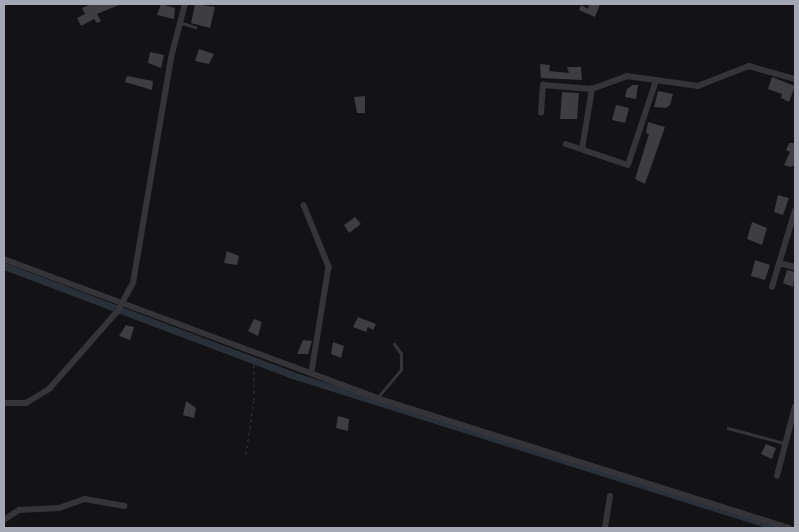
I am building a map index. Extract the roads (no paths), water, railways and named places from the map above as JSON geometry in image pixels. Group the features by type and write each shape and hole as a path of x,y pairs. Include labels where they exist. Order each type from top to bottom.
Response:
{"street":[{"path":"4,403 26,404 49,389 117,312 133,283 171,58 182,22 185,4"},
{"path":"542,113 543,86 592,89 627,76 704,85 749,66 795,79"},
{"path":"566,144 628,165 656,80"},
{"path":"582,149 592,89"},
{"path":"304,204 329,267 312,372"},
{"path":"772,287 795,211"},
{"path":"4,259 312,372 377,398 789,528"},
{"path":"779,262 795,267"},
{"path":"777,476 786,444 792,432 795,407"},
{"path":"605,528 610,496"},
{"path":"4,520 19,510 64,507 85,499 124,506"}],"lane":[{"path":"182,22 195,27"},
{"path":"377,398 401,370 401,354 394,344"},
{"path":"728,428 786,444"}],"waterway":[{"path":"4,266 292,375 779,528"}]}
